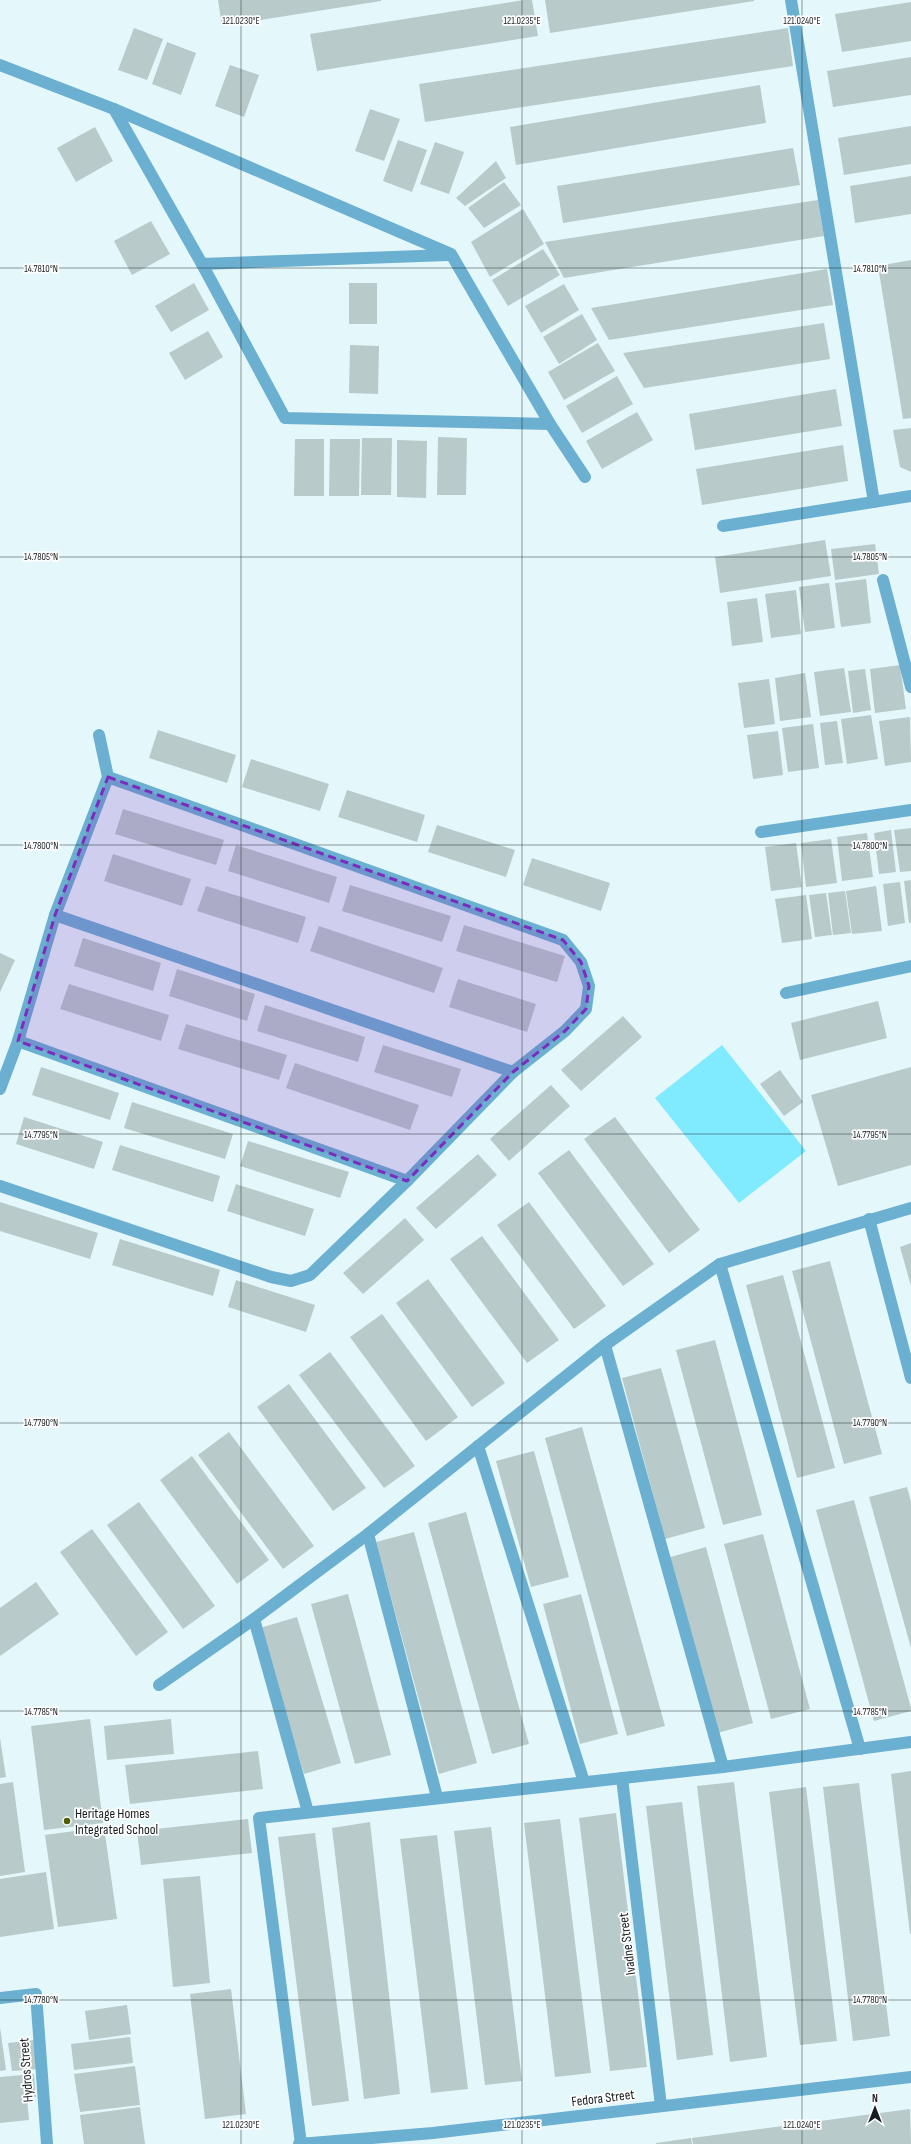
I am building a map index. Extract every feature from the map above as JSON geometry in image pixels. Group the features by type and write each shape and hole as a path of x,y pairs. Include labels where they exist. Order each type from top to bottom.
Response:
{"street":[{"path":"791,0 874,502"},
{"path":"0,65 114,109 451,254 550,424 585,477"},
{"path":"114,109 202,264 284,418 550,424"},
{"path":"202,264 451,254"},
{"path":"723,526 911,496"},
{"path":"883,580 911,686"},
{"path":"0,1089 18,1041 55,915 108,777 99,735"},
{"path":"0,1186 271,1277 291,1281 310,1275 407,1181 512,1072 565,1031 586,1009 589,986 581,962 562,940 108,777"},
{"path":"761,832 911,810"},
{"path":"55,915 512,1072"},
{"path":"786,993 911,966"},
{"path":"18,1041 407,1181"},
{"path":"159,1685 254,1619 368,1534 605,1345 720,1264 869,1219 911,1208"},
{"path":"869,1219 911,1378"},
{"path":"720,1264 860,1749"},
{"path":"605,1345 723,1767"},
{"path":"478,1446 584,1782"},
{"path":"368,1534 437,1797"},
{"path":"254,1619 308,1812"},
{"path":"300,2144 259,1818 437,1797 723,1767 911,1742"},
{"name":"Ivadne Street","path":"622,1778 661,2106"},
{"name":"Hydros Street","path":"0,1998 36,1994 47,2144"},
{"name":"Fedora Street","path":"300,2144 433,2139 661,2106 911,2077"}],"highlighted area":[{"path":"108,777 563,940 581,962 589,986 586,1009 565,1031 513,1072 407,1181 18,1041 55,915"}],"shaded area":[{"path":"722,1045 806,1151 739,1203 655,1098"}],"building":[{"path":"218,0 381,0 381,1 222,26"},
{"path":"524,0 532,0 538,36 317,71 310,34"},
{"path":"545,0 754,0 754,1 550,33"},
{"path":"911,2 911,41 842,52 835,14"},
{"path":"134,28 163,39 147,80 118,70"},
{"path":"788,28 793,66 425,122 419,84"},
{"path":"167,42 196,53 181,95 152,84"},
{"path":"911,57 911,95 833,107 827,71"},
{"path":"230,65 259,75 244,117 215,106"},
{"path":"760,85 766,123 516,165 510,127"},
{"path":"370,109 400,119 384,161 355,151"},
{"path":"911,126 911,164 844,175 838,138"},
{"path":"95,127 113,161 76,182 57,148"},
{"path":"398,140 427,150 412,192 383,181"},
{"path":"435,142 464,152 449,194 420,184"},
{"path":"793,148 800,185 563,223 557,186"},
{"path":"496,161 506,178 465,206 456,198"},
{"path":"911,176 911,214 855,223 850,186"},
{"path":"504,182 521,205 484,228 468,208"},
{"path":"818,200 824,236 564,278 545,242"},
{"path":"523,209 544,244 490,277 471,242"},
{"path":"151,221 170,254 132,275 114,241"},
{"path":"543,249 560,275 508,306 492,280"},
{"path":"911,260 911,418 903,419 878,266"},
{"path":"827,269 833,305 609,340 591,308"},
{"path":"194,283 209,310 171,332 155,306"},
{"path":"349,283 377,283 377,324 349,324"},
{"path":"564,284 579,310 541,333 525,306"},
{"path":"582,314 597,340 559,364 543,337"},
{"path":"824,323 830,359 644,388 623,353"},
{"path":"208,331 223,357 185,380 169,353"},
{"path":"598,343 615,371 564,400 548,372"},
{"path":"350,345 379,346 378,394 349,393"},
{"path":"617,376 633,404 582,433 566,406"},
{"path":"836,389 842,426 695,450 689,414"},
{"path":"637,412 653,440 602,469 586,441"},
{"path":"911,428 911,472 900,467 893,430"},
{"path":"438,437 467,438 466,495 437,495"},
{"path":"362,438 392,438 391,495 361,495"},
{"path":"295,439 324,439 324,496 294,496"},
{"path":"330,439 360,439 359,496 329,496"},
{"path":"397,440 427,441 426,498 397,497"},
{"path":"843,445 848,481 702,505 696,469"},
{"path":"825,540 831,576 720,593 715,557"},
{"path":"875,544 879,574 835,580 831,549"},
{"path":"866,579 871,623 841,627 835,583"},
{"path":"829,583 835,628 805,632 799,587"},
{"path":"796,590 801,634 771,638 765,594"},
{"path":"757,598 763,642 732,646 727,602"},
{"path":"900,665 906,709 875,713 870,669"},
{"path":"844,668 851,712 820,716 814,672"},
{"path":"865,669 871,710 853,713 848,671"},
{"path":"805,673 811,717 780,721 775,678"},
{"path":"769,679 775,724 744,728 738,683"},
{"path":"871,715 878,759 847,764 841,719"},
{"path":"910,717 911,762 885,766 879,721"},
{"path":"837,721 843,763 825,765 820,723"},
{"path":"813,724 819,768 788,772 782,728"},
{"path":"158,730 236,755 227,783 149,758"},
{"path":"778,731 783,775 753,779 747,735"},
{"path":"251,759 329,784 320,811 242,787"},
{"path":"347,790 425,815 417,842 338,817"},
{"path":"123,809 224,840 216,865 115,834"},
{"path":"437,825 515,850 506,877 428,852"},
{"path":"911,828 911,871 900,872 894,830"},
{"path":"891,830 896,872 879,874 874,833"},
{"path":"867,833 873,877 842,881 837,837"},
{"path":"831,839 837,883 806,887 801,843"},
{"path":"796,843 802,887 771,891 765,847"},
{"path":"236,845 337,877 329,903 228,871"},
{"path":"113,854 191,879 182,906 104,881"},
{"path":"532,858 610,883 601,911 523,885"},
{"path":"911,880 911,923 909,923 904,881"},
{"path":"900,882 905,923 888,926 883,884"},
{"path":"350,885 451,916 442,942 342,911"},
{"path":"206,886 306,917 298,943 197,911"},
{"path":"876,886 882,931 852,934 846,891"},
{"path":"845,891 851,933 833,935 828,893"},
{"path":"826,893 832,935 815,937 809,895"},
{"path":"806,895 812,939 782,943 775,899"},
{"path":"464,925 565,956 557,982 456,951"},
{"path":"319,926 443,968 434,993 310,951"},
{"path":"83,938 161,963 153,991 74,966"},
{"path":"0,953 15,960 0,992"},
{"path":"177,969 255,994 247,1021 169,996"},
{"path":"458,979 536,1004 527,1032 449,1007"},
{"path":"69,984 169,1015 161,1041 60,1009"},
{"path":"878,1001 887,1038 800,1060 791,1023"},
{"path":"265,1005 365,1037 358,1062 257,1031"},
{"path":"623,1016 642,1037 581,1091 561,1070"},
{"path":"186,1024 287,1055 279,1080 178,1049"},
{"path":"383,1045 461,1069 452,1097 374,1072"},
{"path":"295,1063 419,1105 410,1130 286,1088"},
{"path":"41,1067 119,1093 110,1120 32,1095"},
{"path":"911,1067 911,1165 838,1186 811,1095"},
{"path":"780,1070 803,1102 784,1116 760,1084"},
{"path":"551,1085 570,1106 509,1161 490,1139"},
{"path":"132,1102 233,1134 225,1159 124,1128"},
{"path":"24,1117 103,1142 94,1169 16,1144"},
{"path":"615,1117 700,1230 669,1253 584,1139"},
{"path":"248,1141 349,1172 340,1198 240,1166"},
{"path":"120,1145 220,1176 213,1202 112,1170"},
{"path":"569,1150 654,1264 623,1286 538,1173"},
{"path":"478,1154 497,1175 436,1229 416,1208"},
{"path":"236,1184 314,1209 305,1236 227,1211"},
{"path":"0,1202 98,1233 90,1259 0,1231"},
{"path":"529,1202 606,1306 574,1329 497,1225"},
{"path":"405,1218 424,1240 363,1294 343,1273"},
{"path":"482,1236 559,1340 527,1363 450,1259"},
{"path":"120,1239 220,1270 213,1296 112,1265"},
{"path":"911,1243 911,1286 900,1247"},
{"path":"830,1261 882,1454 844,1464 792,1271"},
{"path":"783,1275 835,1468 797,1478 746,1285"},
{"path":"428,1279 505,1383 472,1407 396,1303"},
{"path":"236,1280 315,1305 306,1332 228,1307"},
{"path":"382,1314 458,1417 426,1441 350,1337"},
{"path":"715,1340 762,1515 723,1525 676,1350"},
{"path":"330,1352 415,1466 384,1488 299,1375"},
{"path":"661,1368 705,1528 665,1539 622,1378"},
{"path":"289,1384 366,1488 333,1511 257,1407"},
{"path":"582,1427 665,1726 627,1736 545,1438"},
{"path":"229,1432 314,1546 283,1569 198,1455"},
{"path":"534,1451 569,1577 531,1587 496,1461"},
{"path":"192,1456 269,1560 237,1584 160,1480"},
{"path":"907,1487 911,1502 911,1648 869,1497"},
{"path":"854,1500 911,1708 911,1711 874,1721 816,1510"},
{"path":"139,1502 215,1606 183,1629 107,1525"},
{"path":"466,1512 529,1744 492,1754 428,1523"},
{"path":"92,1529 168,1632 136,1656 60,1552"},
{"path":"414,1532 477,1763 439,1774 376,1542"},
{"path":"763,1534 810,1709 771,1719 724,1544"},
{"path":"706,1547 753,1723 714,1734 667,1558"},
{"path":"36,1582 59,1614 0,1656 0,1608"},
{"path":"348,1594 391,1755 355,1764 311,1604"},
{"path":"581,1594 618,1734 580,1744 543,1604"},
{"path":"297,1617 341,1763 304,1774 260,1628"},
{"path":"90,1719 103,1823 44,1830 31,1726"},
{"path":"171,1719 174,1754 107,1760 104,1726"},
{"path":"0,1738 6,1777 0,1778"},
{"path":"258,1751 263,1789 130,1804 125,1765"},
{"path":"911,1771 911,1934 910,1934 891,1774"},
{"path":"13,1782 25,1872 0,1876 0,1784"},
{"path":"734,1782 767,2057 730,2062 697,1786"},
{"path":"859,1783 890,2036 853,2041 823,1787"},
{"path":"806,1787 837,2041 800,2045 769,1792"},
{"path":"682,1802 713,2055 677,2060 646,1806"},
{"path":"616,1813 647,2067 610,2071 579,1818"},
{"path":"248,1819 252,1853 141,1865 137,1831"},
{"path":"560,1819 591,2073 555,2077 524,1823"},
{"path":"370,1822 400,2094 364,2099 332,1828"},
{"path":"104,1827 117,1919 58,1927 45,1835"},
{"path":"491,1827 522,2081 485,2085 454,1831"},
{"path":"315,1833 349,2101 312,2106 278,1837"},
{"path":"437,1835 468,2089 431,2093 400,1839"},
{"path":"46,1872 54,1929 0,1937 0,1879"},
{"path":"200,1876 210,1983 173,1987 163,1879"},
{"path":"231,1989 246,2114 205,2119 190,1994"},
{"path":"127,2005 131,2034 89,2040 85,2011"},
{"path":"0,2027 6,2070 0,2071"},
{"path":"130,2037 133,2063 74,2070 71,2044"},
{"path":"35,2040 39,2069 12,2071 8,2043"},
{"path":"135,2066 140,2105 80,2112 74,2074"},
{"path":"34,2074 36,2097 27,2097 29,2120 0,2123 0,2077"},
{"path":"140,2107 145,2144 84,2144 80,2115"},
{"path":"910,2109 911,2144 693,2144 692,2138"},
{"path":"691,2138 692,2144 656,2144 656,2143"}],"place":[{"name":"Heritage Homes Integrated School","path":"67,1821"}]}
